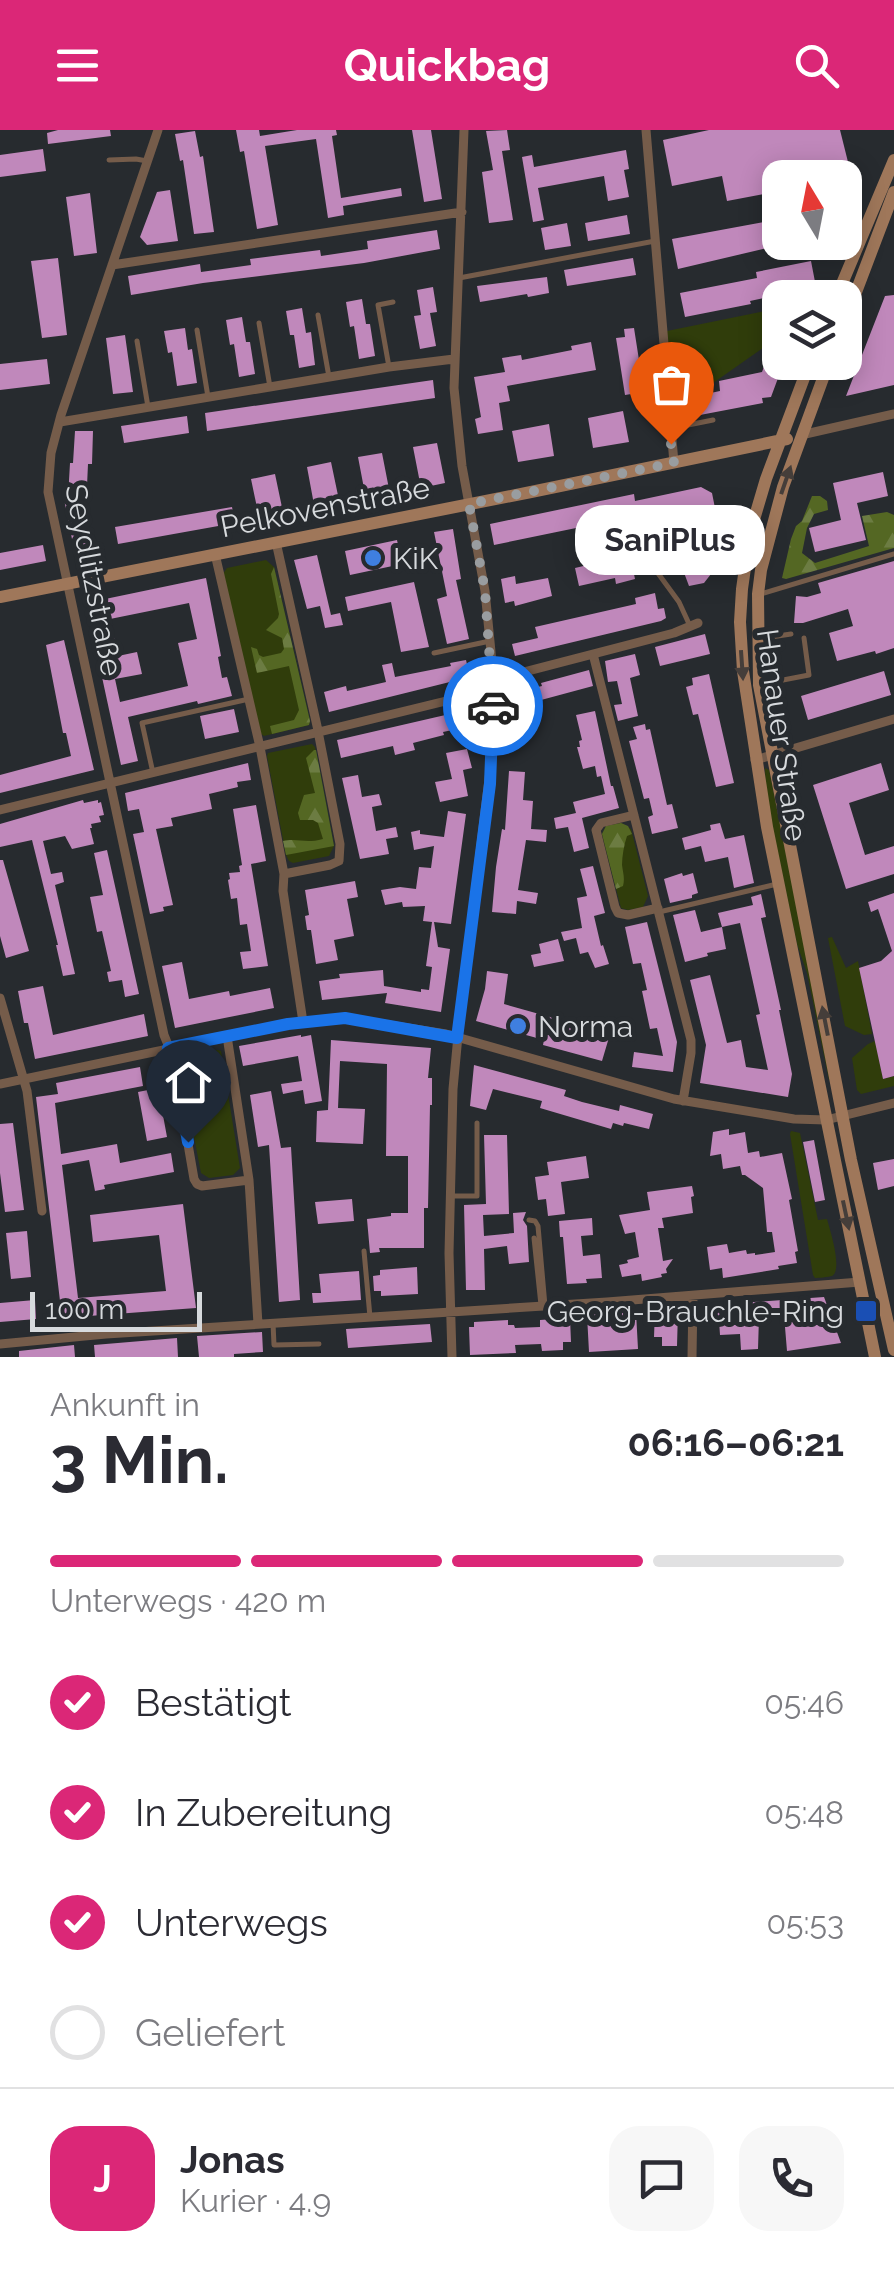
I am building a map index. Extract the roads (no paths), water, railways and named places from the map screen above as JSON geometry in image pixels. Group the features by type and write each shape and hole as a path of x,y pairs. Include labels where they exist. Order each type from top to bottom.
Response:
{"main road":[{"path":"840,280 845,257 880,231 894,160"},
{"path":"861,280 894,192"},
{"name":"Hanauer Straße","path":"804,380 750,533 740,622 742,671 778,884 875,1357"},
{"name":"Hanauer Straße","path":"823,380 770,532 758,594 759,685 868,1238 886,1279 894,1350"},
{"name":"Pelkovenstraße","path":"0,596 801,436"}],"street":[{"name":"Seydlitzstraße","path":"158,130 60,422 48,492 164,1035 173,1058 197,1184 249,1180"},
{"path":"452,1357 449,1196 457,1038 494,746 485,591 454,388 464,130"},
{"path":"646,130 674,463"},
{"path":"112,265 462,212"},
{"path":"60,422 454,360"},
{"name":"Pelkovenstraße","path":"801,436 894,414"},
{"path":"276,542 318,732 340,858 330,865 284,874"},
{"path":"215,554 260,746 284,874 283,891 303,1022"},
{"path":"0,810 470,694 509,676 694,625"},
{"path":"593,654 691,1043 683,1101"},
{"path":"755,760 894,720"},
{"path":"634,815 601,823 596,830 615,907 624,916 658,910"},
{"path":"0,998 24,1078 42,1210"},
{"path":"0,1084 227,1036 350,1018 457,1038 683,1101 804,1120 826,1120 894,1103"},
{"path":"227,1036 249,1180 258,1324"},
{"path":"0,1344 860,1282"},
{"path":"692,1357 693,1296"}],"lane":[{"path":"108,160 147,162"},
{"path":"459,278 655,242"},
{"path":"389,368 378,304 393,302"},
{"path":"318,315 329,378"},
{"path":"259,323 270,387"},
{"path":"197,330 208,398"},
{"path":"137,341 148,408"},
{"path":"670,428 713,420"},
{"path":"640,550 694,625"},
{"path":"758,594 894,554"},
{"path":"758,636 790,634"},
{"path":"759,685 810,676 804,638"},
{"path":"434,653 490,641"},
{"path":"153,773 142,723 249,699"},
{"path":"658,910 778,884"},
{"path":"449,1196 477,1196 477,1123"},
{"path":"530,1220 538,1226 543,1306"},
{"path":"534,1238 543,1306"},
{"path":"364,1251 370,1317"},
{"path":"273,1323 274,1345 319,1344"}],"place":[{"name":"SaniPlus","path":"671,444"},
{"name":"KiK","path":"373,558"},
{"name":"Norma","path":"518,1026"},
{"name":"Georg-Brauchle-Ring","path":"866,1311"}]}
